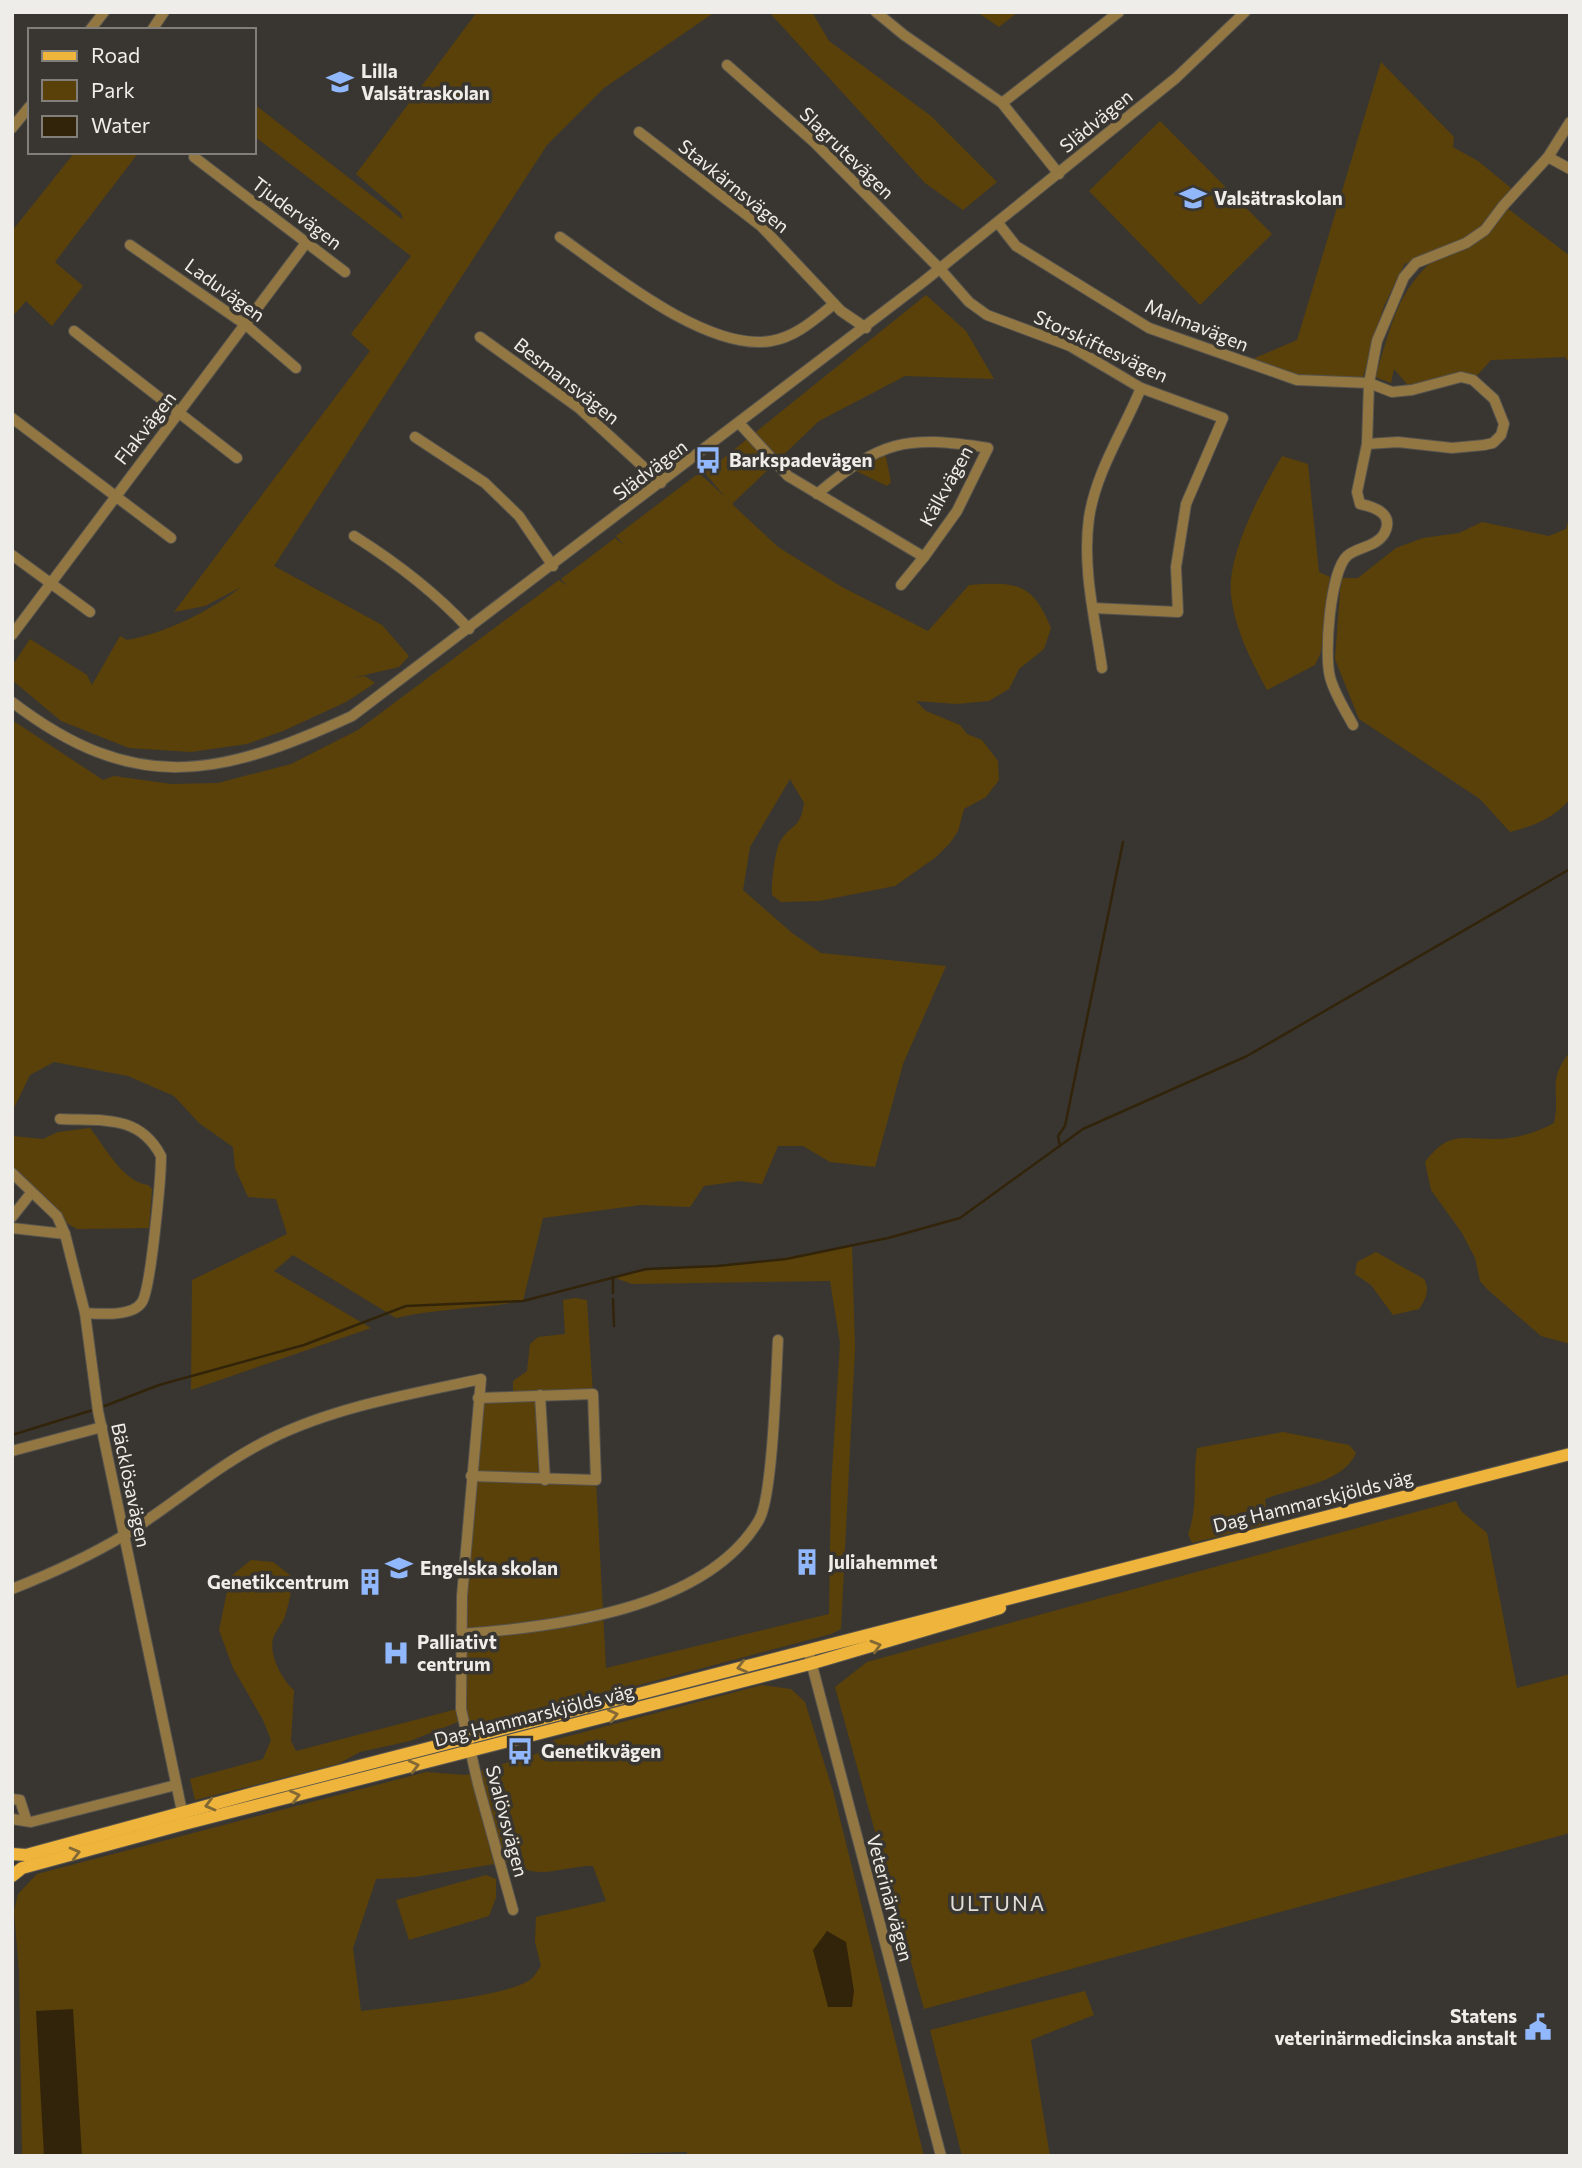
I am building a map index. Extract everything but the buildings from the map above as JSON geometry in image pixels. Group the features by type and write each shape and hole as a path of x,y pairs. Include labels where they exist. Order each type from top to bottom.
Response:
{"main road":[{"name":"Dag Hammarskjölds väg","path":"469,1746 807,1650 1570,1454"},
{"name":"Dag Hammarskjölds väg","path":"12,1854 26,1855 183,1818 810,1664 948,1626 1065,1584"},
{"name":"Dag Hammarskjölds väg","path":"12,1877 22,1868 183,1818"}],"street":[{"path":"92,28 104,12"},
{"path":"153,28 164,12"},
{"path":"876,12 904,36 1002,103 1059,174"},
{"path":"1002,103 1119,12"},
{"name":"Slädvägen","path":"12,702 53,732 120,760 165,767 212,766 285,747 352,716 866,328 1176,78 1245,12"},
{"name":"Slagrutevägen","path":"727,65 814,142 940,269"},
{"path":"12,128 28,108"},
{"path":"1353,725 1330,678 1326,659 1338,575 1346,557 1376,542 1383,535 1386,524 1383,513 1377,507 1360,504 1357,492 1367,444 1369,383 1377,341 1404,277 1416,262 1466,243 1485,230 1548,157 1570,122"},
{"name":"Stavkärnsvägen","path":"639,132 761,226 835,304 866,328"},
{"name":"Tjudervägen","path":"194,157 345,272"},
{"path":"1548,157 1570,169"},
{"name":"Malmavägen","path":"998,222 1016,246 1149,328 1297,380 1369,383 1391,392 1412,390 1461,377 1473,380 1494,399 1504,424 1501,435 1493,443 1484,445 1452,448 1398,442 1367,444"},
{"path":"560,237 647,299 694,326 740,338 769,342 798,332 835,304"},
{"name":"Flakvägen","path":"12,635 306,243"},
{"name":"Laduvägen","path":"130,245 246,325 296,368"},
{"name":"Storskiftesvägen","path":"940,269 969,302 987,315 1070,346 1141,388 1223,418 1186,504 1176,567 1178,612 1093,608"},
{"path":"74,331 237,458"},
{"name":"Besmansvägen","path":"480,337 579,408 660,483"},
{"path":"1102,668 1087,554 1090,516 1102,474 1141,388"},
{"path":"12,418 171,538"},
{"name":"Kälkvägen","path":"739,424 788,476 924,557"},
{"path":"415,438 485,483 519,516 553,566"},
{"name":"Kälkvägen","path":"817,494 855,463 890,446 940,440 988,448 957,511 901,585"},
{"path":"354,536 403,566 440,597 469,629"},
{"path":"12,555 49,585 90,612"},
{"path":"60,1119 104,1121 138,1127 153,1142 161,1156 148,1282 142,1303 134,1309 106,1314 85,1313"},
{"name":"Bäcklösavägen","path":"12,1173 57,1216 65,1234 85,1313 98,1408 183,1818"},
{"path":"12,1217 31,1193"},
{"path":"12,1228 65,1234"},
{"path":"461,1634 503,1631 576,1618 667,1594 697,1579 722,1561 760,1518 767,1482 778,1340"},
{"path":"12,1589 84,1558 124,1535 236,1457 272,1437 404,1395 481,1379 471,1476 461,1634 461,1709 469,1746"},
{"path":"471,1476 596,1480 593,1394 478,1398"},
{"path":"540,1395 545,1480"},
{"path":"12,1451 102,1427"},
{"name":"Veterinärvägen","path":"807,1650 941,2156"},
{"name":"Svalövsvägen","path":"469,1746 513,1910"},
{"path":"12,1819 26,1819 31,1822 176,1785"},
{"path":"12,1799 20,1800 26,1819"}],"green space":[{"path":"477,12 715,12 604,88 547,145 274,566 382,625 409,656 399,667 352,678 365,676 375,683 346,702 247,744 191,752 129,748 61,721 12,680 12,666 30,639 87,675 92,685 120,636 127,640 172,626 202,612 241,587 205,606 174,612 370,351 351,334 411,256 256,138 256,106 403,220 401,213 356,174"},
{"path":"769,12 812,12 829,41 931,116 997,182 963,210 925,183"},
{"path":"977,12 1018,12 999,27"},
{"path":"1381,62 1454,137 1453,147 1478,161 1517,193 1507,208 1570,256 1570,364 1565,357 1491,360 1473,380 1412,390 1394,369 1391,383 1375,377 1404,295 1440,254 1414,265 1405,263 1384,306 1363,377 1304,376 1250,360 1297,340"},
{"path":"1160,121 1272,234 1200,305 1089,191"},
{"path":"73,154 137,154 55,262 83,286 52,326 26,301 12,317 12,231"},
{"path":"926,295 966,331 994,379 905,376 819,421 732,504 778,547 842,587 928,631 969,585 985,584 1010,585 1029,593 1037,601 1051,628 1044,649 1019,669 1009,689 989,701 957,704 916,701 926,711 960,725 967,734 982,740 998,761 999,780 986,797 964,809 958,831 936,857 895,886 819,901 781,902 772,895 777,850 781,840 798,822 804,803 790,779 750,847 743,890 792,933 821,953 946,966 903,1064 875,1167 830,1162 803,1146 778,1146 762,1184 740,1181 704,1186 690,1207 641,1205 543,1218 523,1301 507,1304 396,1318 293,1255 274,1271 371,1328 191,1390 192,1280 287,1234 276,1199 248,1197 235,1168 233,1147 199,1123 174,1096 128,1076 54,1062 30,1075 12,1112 12,720 103,780 114,776 171,784 218,783 291,764 358,730 559,580 567,586 561,579 615,538 624,545 616,536 699,473 725,497 705,473"},
{"path":"885,453 891,482 887,486 852,469"},
{"path":"1282,456 1308,464 1319,572 1330,577 1321,652 1315,665 1267,690 1240,633 1233,608 1231,579 1247,523"},
{"path":"1570,515 1570,799 1558,811 1543,820 1510,832 1480,799 1359,719 1335,659 1341,578 1358,578 1396,548 1423,538 1459,533 1482,522 1549,536 1566,529"},
{"path":"1570,1052 1570,1344 1541,1336 1480,1281 1475,1258 1462,1233 1431,1190 1425,1162 1441,1145 1449,1141 1464,1138 1509,1138 1554,1123 1556,1079"},
{"path":"90,1128 123,1171 152,1189 149,1228 77,1229 46,1211 12,1181 13,1136 43,1139 58,1132"},
{"path":"852,1245 855,1349 841,1629 831,1634 473,1729 463,1720 410,1741 360,1752 338,1764 195,1800 190,1779 263,1759 271,1740 263,1720 233,1668 219,1630 230,1577 251,1560 273,1562 294,1578 285,1616 274,1636 272,1650 285,1680 294,1690 291,1741 296,1751 461,1708 462,1596 478,1398 513,1396 513,1381 527,1371 530,1344 538,1337 565,1334 563,1300 587,1300 593,1394 540,1396 545,1479 596,1480 606,1668 829,1614 831,1488 840,1343 830,1281 632,1284 613,1277 654,1270 753,1262"},
{"path":"1376,1252 1424,1279 1426,1294 1419,1309 1393,1315 1371,1285 1355,1274 1357,1262"},
{"path":"1283,1432 1349,1445 1356,1453 1350,1463 1329,1478 1265,1499 1268,1524 1192,1543 1188,1534 1193,1513 1197,1448"},
{"path":"1456,1501 1461,1511 1487,1533 1517,1688 1570,1674 1570,1833 924,2009 835,1687 867,1662"},
{"path":"762,1685 791,1689 805,1702 833,1791 924,2156 687,2156 687,2152 526,2156 22,2156 19,1971 14,1911 18,1894 37,1874 426,1772 466,1775 536,1754 554,1740","holes":["513,1861 522,1867 541,1872 593,1866 606,1901 536,1917 535,1942 541,1966 531,1979 518,1986 476,1996 361,2011 353,1948 376,1879 415,1877"]},
{"path":"486,1875 496,1879 496,1898 489,1916 409,1940 396,1900"},
{"path":"1085,1991 1094,2015 1031,2040 1050,2156 962,2156 930,2030"}],"water":[{"path":"827,1931 846,1942 854,1991 852,2007 828,2007 813,1950"},
{"path":"73,2009 82,2156 44,2156 36,2011"}],"waterway":[{"path":"1060,1146 1058,1136 1065,1126 1123,842"},
{"path":"102,1407 159,1385 304,1345 406,1306 523,1301 646,1269 786,1259 888,1238 960,1218 1083,1129 1247,1056 1570,869"},
{"path":"613,1277 613,1293"},
{"path":"613,1299 614,1326"},
{"path":"12,1435 96,1409"}],"place":[{"name":"Lilla Valsätraskolan","path":"340,82"},
{"name":"Valsätraskolan","path":"1193,198"},
{"name":"Barkspadevägen","path":"708,460"},
{"name":"Juliahemmet","path":"807,1562"},
{"name":"Engelska skolan","path":"399,1568"},
{"name":"Genetikcentrum","path":"370,1582"},
{"name":"Palliativt centrum","path":"396,1653"},
{"name":"Genetikvägen","path":"520,1751"},
{"name":"Statens veterinärmedicinska anstalt","path":"1538,2027"}],"district":[{"name":"ULTUNA","path":"998,1904"}]}
